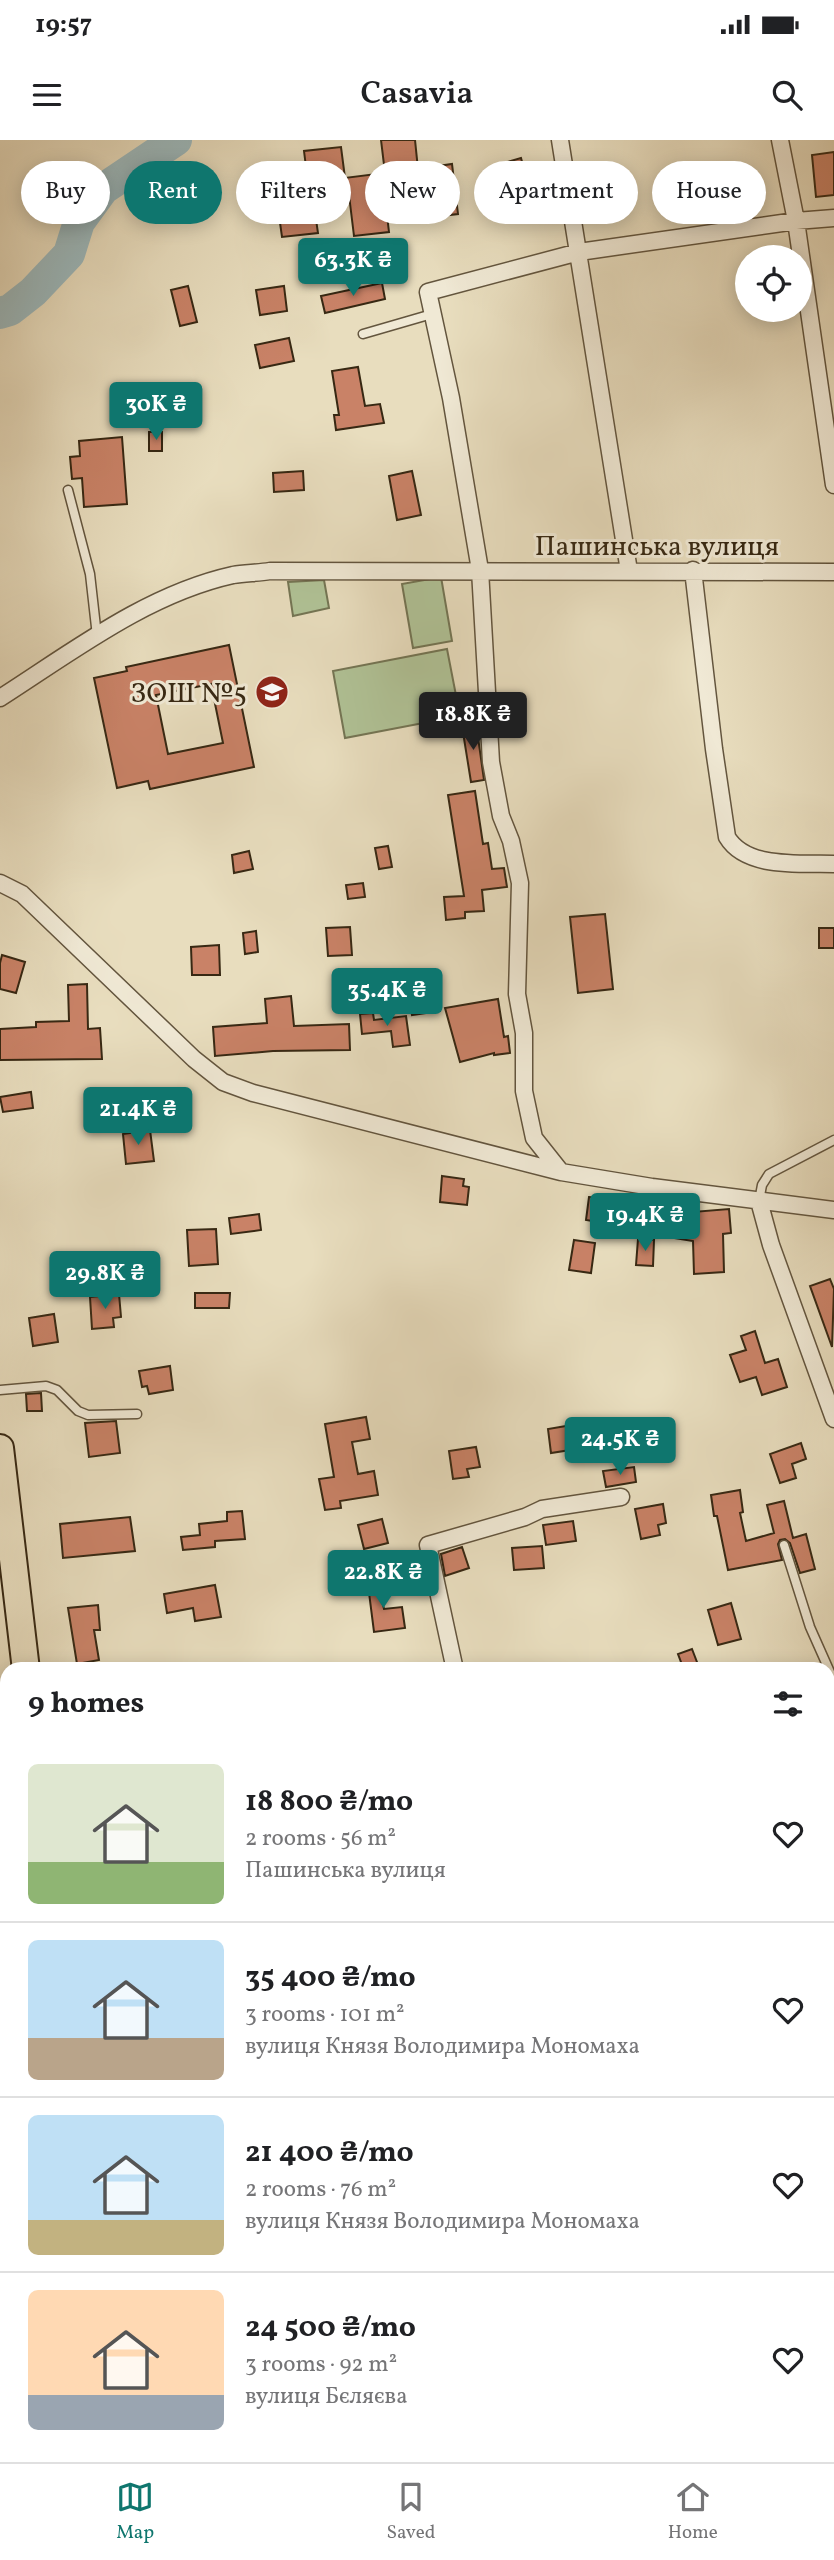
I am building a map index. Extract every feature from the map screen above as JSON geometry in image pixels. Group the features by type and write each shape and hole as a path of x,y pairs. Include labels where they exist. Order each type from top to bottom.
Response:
{"highway":[{"path":"0,1448 25,1662"}],"street":[{"path":"560,140 629,571"},
{"path":"780,140 796,221 834,485"},
{"path":"561,1172 534,1138 524,1091 524,1033 517,993 520,883 511,841 501,816 491,762 480,570 451,398 428,292 579,252 834,218"},
{"path":"693,570 727,837 733,847 756,859 834,863"},
{"name":"Пашинська вулиця","path":"0,698 97,636 166,598 232,575 270,571 834,572"},
{"path":"0,883 22,894 194,1059 223,1082 253,1093 561,1172 834,1210"},
{"path":"759,1200 771,1245 834,1419"},
{"path":"453,1662 428,1545 525,1517 542,1509 621,1497"}],"lane":[{"path":"363,334 432,314"},
{"path":"68,490 90,575 97,636"},
{"path":"759,1200 762,1185 769,1174 834,1140"},
{"path":"0,1390 46,1386 57,1390 78,1411 88,1415 137,1414"},
{"path":"784,1545 810,1627 826,1662"}],"green space":[{"path":"441,577 452,641 413,648 402,584"},
{"path":"324,580 329,608 293,616 288,582"},
{"path":"447,649 460,716 345,738 333,671"}],"building":[{"path":"381,140 415,140 417,161 384,161"},
{"path":"341,147 343,161 305,161 304,151"},
{"path":"834,152 834,195 816,197 812,155"},
{"path":"365,176 365,224 388,224 389,232 354,236 351,177"},
{"path":"280,224 317,224 318,233 282,237"},
{"path":"382,283 385,299 325,313 321,296"},
{"path":"188,286 197,322 180,326 171,290"},
{"path":"284,286 287,311 260,315 256,290"},
{"path":"289,338 294,361 260,368 255,345"},
{"path":"358,367 365,406 380,404 384,423 336,430 334,415 339,415 332,371"},
{"path":"149,432 162,432 162,451 149,451"},
{"path":"122,437 127,504 84,507 82,478 72,479 70,457 80,456 79,441"},
{"path":"303,471 304,490 274,492 273,473"},
{"path":"412,471 421,515 397,520 389,476"},
{"path":"229,645 254,767 150,789 148,781 117,788 94,678 127,671 126,667","holes":["211,684 223,743 168,754 156,695"]},
{"path":"476,723 484,780 471,782 462,726"},
{"path":"475,791 483,844 488,843 492,869 504,868 507,887 482,890 484,911 465,912 465,918 446,920 444,897 464,896 448,795"},
{"path":"388,846 392,867 379,869 375,848"},
{"path":"249,851 253,869 234,873 232,855"},
{"path":"363,883 365,897 348,899 346,885"},
{"path":"605,914 613,989 578,993 570,917"},
{"path":"350,927 352,955 328,956 326,928"},
{"path":"819,928 834,928 834,948 819,948"},
{"path":"256,931 258,952 245,954 243,933"},
{"path":"219,945 220,975 192,975 191,947"},
{"path":"2,955 25,962 16,993 0,989"},
{"path":"87,984 88,1029 100,1028 102,1059 0,1060 0,1029 36,1027 36,1022 69,1021 68,985"},
{"path":"438,994 440,1011 412,1015 409,998"},
{"path":"291,996 294,1026 349,1024 350,1050 273,1051 215,1056 213,1027 267,1023 265,999"},
{"path":"498,999 504,1037 508,1036 510,1053 494,1053 460,1062 445,1008"},
{"path":"373,1013 374,1020 406,1016 410,1045 393,1047 391,1031 362,1034 360,1014"},
{"path":"31,1092 33,1108 3,1112 0,1097"},
{"path":"174,1093 177,1109 146,1113 144,1098"},
{"path":"150,1130 154,1161 126,1164 123,1134"},
{"path":"442,1176 464,1179 463,1186 469,1187 467,1205 440,1202"},
{"path":"589,1197 621,1201 617,1225 586,1220"},
{"path":"660,1205 681,1208 681,1213 729,1209 731,1233 723,1234 724,1272 694,1274 693,1241 655,1235"},
{"path":"259,1214 261,1230 231,1234 229,1218"},
{"path":"216,1229 218,1264 189,1266 187,1230"},
{"path":"638,1239 654,1240 653,1266 636,1265"},
{"path":"574,1240 595,1243 591,1273 569,1270"},
{"path":"830,1279 834,1289 832,1347 810,1286"},
{"path":"195,1293 230,1293 229,1308 195,1308"},
{"path":"119,1294 121,1317 113,1318 114,1327 92,1329 90,1297"},
{"path":"54,1314 58,1342 33,1346 29,1318"},
{"path":"755,1331 765,1363 778,1359 787,1387 762,1395 756,1377 740,1382 730,1355 746,1350 741,1336"},
{"path":"170,1366 173,1390 149,1394 147,1386 142,1387 139,1371"},
{"path":"41,1393 42,1411 27,1411 26,1394"},
{"path":"366,1417 370,1439 352,1442 358,1474 374,1471 378,1495 340,1501 341,1508 325,1510 319,1479 334,1477 325,1424"},
{"path":"116,1421 120,1453 89,1457 85,1423"},
{"path":"578,1424 579,1432 626,1425 628,1441 551,1453 548,1429"},
{"path":"801,1443 806,1459 792,1464 796,1478 780,1483 770,1454"},
{"path":"476,1447 480,1467 467,1469 469,1477 453,1479 449,1451"},
{"path":"634,1467 636,1482 606,1487 603,1471"},
{"path":"740,1490 743,1512 740,1513 746,1541 774,1533 767,1505 784,1501 793,1538 806,1534 815,1569 800,1573 790,1543 785,1539 778,1544 782,1560 728,1570 711,1495"},
{"path":"663,1504 666,1523 658,1525 660,1535 641,1539 635,1509"},
{"path":"242,1511 245,1539 215,1541 215,1547 183,1550 181,1537 200,1535 199,1524 227,1521 227,1512"},
{"path":"130,1517 135,1551 63,1558 60,1524"},
{"path":"382,1519 388,1543 364,1549 358,1525"},
{"path":"573,1521 576,1541 546,1545 543,1525"},
{"path":"542,1546 544,1568 514,1570 512,1548"},
{"path":"462,1547 469,1568 445,1576 441,1554"},
{"path":"376,1576 384,1609 402,1607 405,1628 374,1632 367,1577"},
{"path":"215,1585 221,1617 195,1621 193,1608 167,1613 164,1594"},
{"path":"731,1603 741,1639 718,1645 708,1610"},
{"path":"98,1605 100,1630 94,1630 99,1660 77,1662 68,1608"},
{"path":"692,1649 697,1662 681,1662 678,1654"}],"waterway":[{"path":"0,313 10,310 33,292 69,254 79,222 103,189 176,140"}],"place":[{"name":"ЗОШ №5","path":"272,692"}]}
